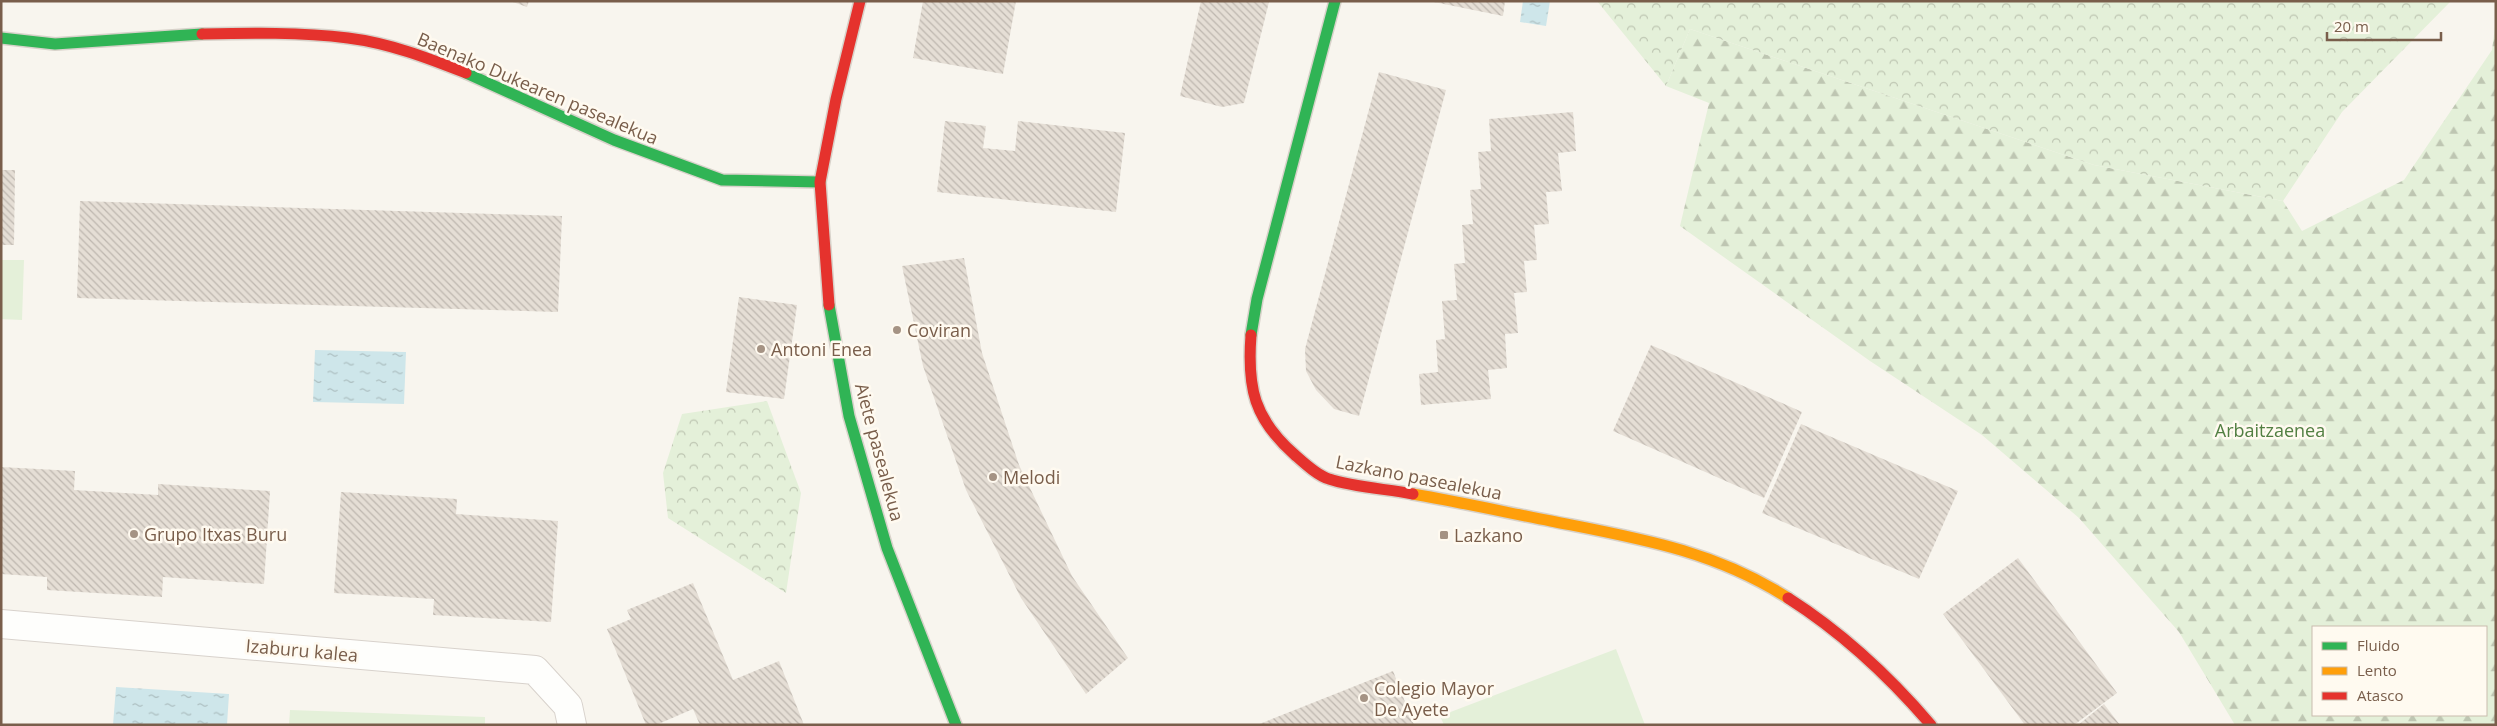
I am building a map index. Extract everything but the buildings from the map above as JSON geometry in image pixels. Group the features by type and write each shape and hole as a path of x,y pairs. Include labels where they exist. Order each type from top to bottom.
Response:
{"street":[{"name":"Aiete pasealekua","path":"860,1 836,99 820,182 829,302 849,416 887,548 956,725"},
{"name":"Lazkano pasealekua","path":"1335,1 1257,300 1249,340 1248,379 1259,413 1272,436 1298,460 1328,479 1674,546 1753,577 1834,629 1893,682 1931,725"},
{"name":"Baenako Dukearen pasealekua","path":"1,38 55,44 180,34 292,33 350,38 415,53 498,86 614,140 722,180 820,182"},
{"name":"Izaburu kalea","path":"1,624 535,670 568,706 572,725"}],"green space":[{"path":"1597,1 2451,1 2342,112 2283,201 2094,165 1690,29 1666,86"},
{"name":"Arbaitzaenea","path":"2496,19 2496,725 2235,725 2179,632 2079,518 1982,435 1870,361 1680,226 1709,103 1666,86 1690,29 2094,165 2283,201 2302,231 2404,180 2492,50"},
{"path":"1,260 24,260 22,320 1,319"},
{"path":"767,401 801,493 786,593 668,518 663,473 682,414"},
{"path":"1616,649 1645,725 1444,725 1440,716"},
{"path":"290,710 485,717 485,725 289,725"}],"water":[{"path":"1523,1 1550,1 1546,26 1520,22"},
{"path":"315,350 406,352 404,404 313,402"},
{"path":"116,687 229,694 227,725 113,725"}],"traffic: fast":[{"path":"1251,335 1257,299 1335,1"},
{"path":"1,38 55,44 202,34"},
{"path":"466,73 614,140 722,180 820,182"},
{"path":"829,305 849,416 887,548 956,725"}],"traffic: slow":[{"path":"1413,494 1614,533 1674,548 1731,568 1788,598"}],"traffic: jam":[{"path":"829,305 820,182 836,99 860,1"},
{"path":"202,34 294,34 363,40 393,47 466,73"},
{"path":"1251,335 1250,371 1252,387 1262,415 1270,429 1281,442 1307,465 1325,477 1338,482 1413,494"},
{"path":"1788,598 1828,626 1864,656 1899,689 1931,725"}],"place":[{"name":"Coviran","path":"897,330"},
{"name":"Antoni Enea","path":"761,349"},
{"name":"Melodi","path":"993,477"},
{"name":"Grupo Itxas Buru","path":"134,534"},
{"name":"Lazkano","path":"1444,535"},
{"name":"Colegio Mayor De Ayete","path":"1364,698"}]}
